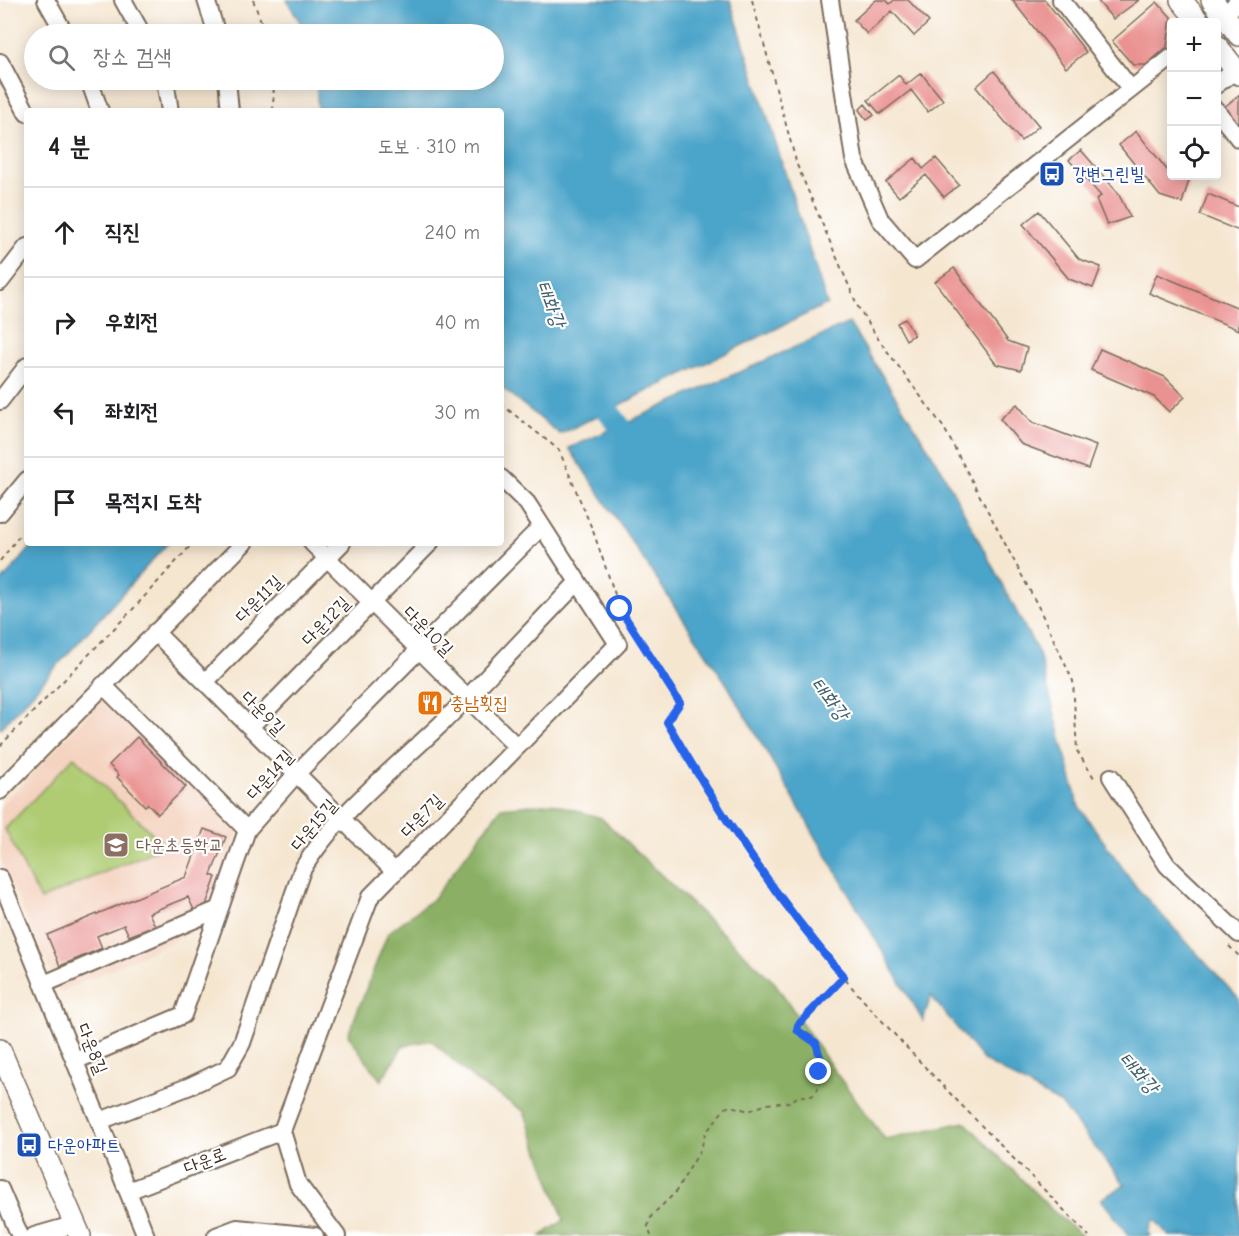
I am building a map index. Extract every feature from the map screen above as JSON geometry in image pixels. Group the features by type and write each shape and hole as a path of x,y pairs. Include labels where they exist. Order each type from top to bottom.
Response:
{"main road":[{"path":"1181,0 1196,18"},
{"path":"1223,10 1239,35"},
{"path":"1221,51 1238,72"},
{"path":"0,1050 78,1230"}],"street":[{"path":"46,0 59,24"},
{"path":"123,0 136,24"},
{"path":"206,0 214,24"},
{"path":"1061,0 1130,88"},
{"path":"831,1 854,159 880,219 915,261 1167,61"},
{"path":"0,62 24,108"},
{"path":"1221,83 1238,72"},
{"path":"93,90 99,108"},
{"path":"167,90 170,108"},
{"path":"228,90 230,108"},
{"path":"1221,116 1239,139"},
{"path":"0,282 24,251"},
{"path":"0,402 24,370"},
{"name":"다운7길","path":"282,1131 370,897 618,644 527,503 504,481"},
{"path":"0,513 24,484"},
{"name":"다운14길","path":"75,1061 183,1015 247,830 297,774 542,526"},
{"path":"0,791 241,546"},
{"name":"다운10길","path":"315,546 517,747"},
{"name":"다운11길","path":"205,682 339,546"},
{"name":"다운12길","path":"250,727 427,546"},
{"name":"다운15길","path":"100,1121 190,1086 228,1068 242,1043 302,870 311,855 342,819 467,698 578,582"},
{"name":"다운9길","path":"155,632 395,872"},
{"path":"103,685 247,830"},
{"path":"1107,784 1167,865 1231,937"},
{"name":"다운8길","path":"0,878 146,1236"},
{"path":"44,984 219,909"},
{"path":"282,1131 298,1184 337,1236"},
{"name":"다운로","path":"128,1191 282,1131"},
{"path":"0,1189 20,1236"},
{"path":"34,1236 78,1230"},
{"path":"216,1236 237,1232 315,1236"}],"path":[{"path":"253,0 262,24"},
{"path":"752,0 797,165 858,307 879,340 944,428 1039,608 1073,681 1077,750 1107,784"},
{"path":"273,108 274,90"},
{"path":"504,406 559,450 593,531 620,609 680,703 667,722 752,859 800,926 937,1082 1020,1162 1089,1236"},
{"path":"0,561 24,530"},
{"path":"0,746 134,608 190,546"},
{"path":"1231,937 1239,956"},
{"path":"651,1236 648,1226 652,1215 675,1193 701,1149 705,1134 724,1108 731,1106 749,1111 767,1104 791,1102 798,1096 812,1096 817,1091 822,1077 819,1072 823,1067 819,1047 797,1030 798,1025 844,977"}],"shaded area":[{"name":"다운초등학교","path":"105,697 238,831 204,927 60,992 0,859 0,807"}],"green space":[{"path":"74,757 165,846 40,900 5,829"},
{"path":"552,803 601,818 775,983 833,1069 885,1139 965,1122 1052,1210 1082,1236 541,1236 564,1220 524,1111 478,1083 431,1040 403,1046 381,1081 348,1035 388,933 434,898 501,808"}],"water":[{"path":"287,0 730,0 827,304 560,434 504,389 504,108 318,108 317,90 504,90 504,24 301,24"},
{"path":"849,323 940,467 1039,654 1079,807 1137,888 1239,999 1239,1236 1169,1236 1154,1219 1148,1232 1150,1236 1129,1236 1101,1199 1125,1185 1061,1104 984,1061 931,996 923,1021 728,686 569,448"},
{"path":"32,546 165,546 0,729 0,583"}],"building":[{"path":"876,0 886,0 890,4 894,0 908,0 929,22 914,36 892,11 867,34 854,20"},
{"path":"1012,0 1045,0 1086,52 1066,68"},
{"path":"1097,0 1139,0 1113,19"},
{"path":"1157,2 1171,17 1167,18 1167,47 1146,65 1133,65 1112,41"},
{"path":"994,71 1039,126 1021,141 976,87"},
{"path":"921,73 943,100 928,112 911,90 880,114 868,100 899,75 906,85"},
{"path":"1239,95 1239,128 1223,108"},
{"path":"865,104 874,115 867,120 859,110"},
{"path":"1136,131 1167,170 1167,180 1189,180 1182,203 1160,196 1119,145"},
{"path":"1081,150 1118,193 1130,217 1107,225 1096,199 1101,196 1069,160"},
{"path":"915,158 923,169 936,158 959,185 944,197 926,175 899,197 886,182"},
{"path":"1208,194 1239,207 1239,231 1200,215"},
{"path":"1039,211 1079,259 1101,267 1093,288 1069,279 1023,224"},
{"path":"954,268 1008,341 1027,348 1021,370 996,364 935,282"},
{"path":"1157,274 1239,308 1239,330 1149,293"},
{"path":"905,319 914,335 906,340 897,323"},
{"path":"1100,349 1165,377 1185,397 1169,412 1154,397 1091,370"},
{"path":"1017,404 1032,422 1096,446 1088,469 1021,444 1000,419"},
{"path":"137,737 186,787 158,814 148,804 145,806 117,777 119,775 109,765"},
{"path":"204,829 226,837 211,875 216,877 206,905 194,910 188,897 149,913 155,926 129,936 124,925 97,936 102,948 60,966 47,935 186,877"}],"waterway":[{"name":"태화강","path":"590,387 637,449"}],"place":[{"name":"강변그린빌","path":"1052,174"},
{"name":"충남횟집","path":"430,703"},
{"name":"다운초등학교","path":"116,845"},
{"name":"다운아파트","path":"29,1145"}],"route":[{"path":"620,609 680,703 667,722 729,826 800,926 844,977 806,1020 798,1025 797,1030 819,1047 823,1067 819,1072"}]}
